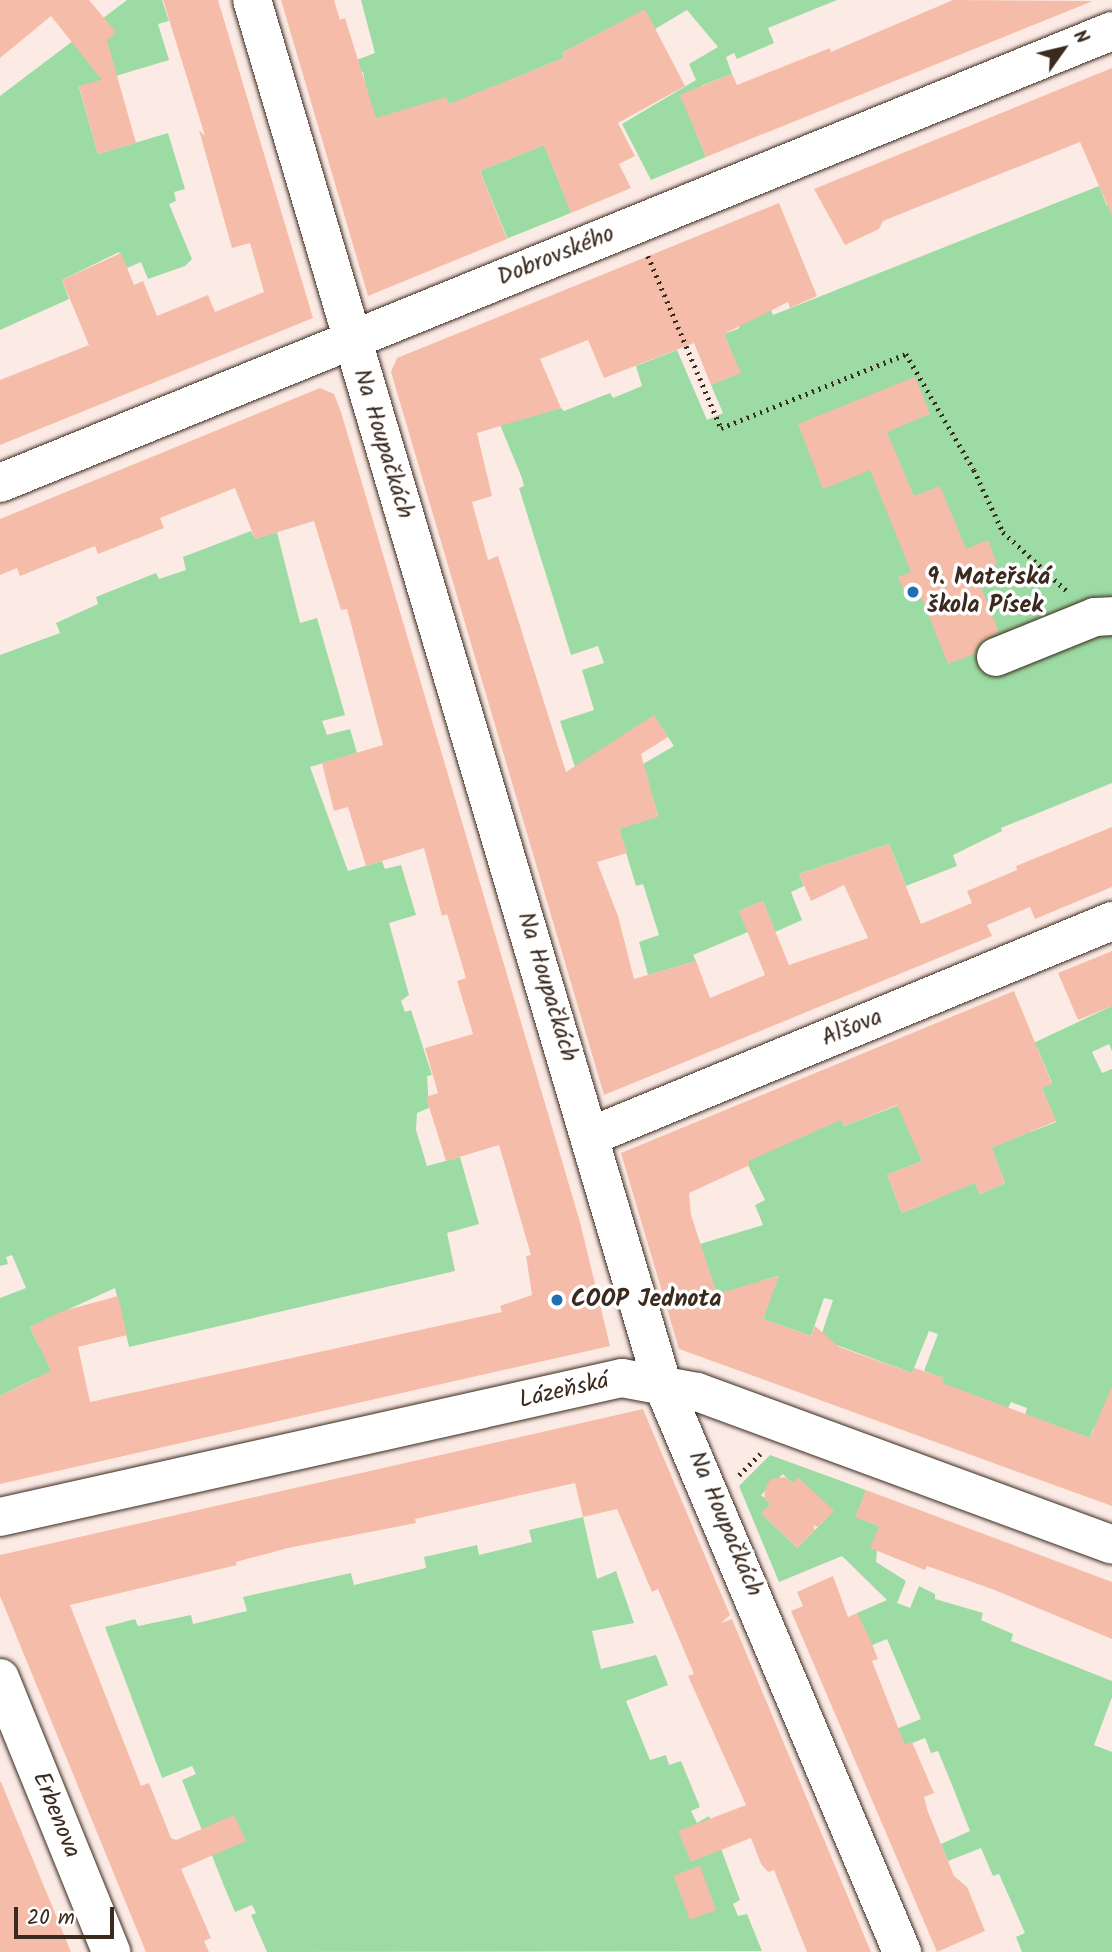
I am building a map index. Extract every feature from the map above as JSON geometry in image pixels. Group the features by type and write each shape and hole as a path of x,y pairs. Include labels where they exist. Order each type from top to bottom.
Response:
{"street":[{"name":"Na Houpačkách","path":"252,0 592,1136 662,1383 902,1952"},
{"name":"Dobrovského","path":"0,483 1112,31"},
{"path":"996,657 1104,617"},
{"name":"Alšova","path":"592,1136 1112,920"},
{"name":"Lázeňská","path":"0,1517 622,1378 662,1383 697,1392 1112,1545"},
{"name":"Erbenova","path":"0,1678 111,1952"}],"path":[{"path":"647,252 721,428 906,354 974,470 1003,532 1104,617"},
{"path":"732,1483 766,1449"}],"green space":[{"path":"127,0 162,0 169,21 158,24 169,60 79,87 98,154 168,133 185,189 174,192 176,201 169,204 192,259 185,266 148,279 141,262 127,268 119,252 62,280 69,299 0,330 0,96"},
{"path":"361,0 837,0 768,28 774,43 737,59 734,53 726,57 732,74 701,86 695,130 706,157 651,180 622,124 696,80 689,64 718,47 687,10 655,29 598,34 562,53 564,58 453,103 372,120 363,72 358,73 354,61 375,53"},
{"path":"544,145 571,213 507,239 480,171"},
{"path":"1099,186 1107,206 1112,205 1112,783 1001,828 1002,831 953,855 957,866 906,886 889,844 799,874 804,886 791,892 802,920 775,932 763,901 739,911 748,932 693,955 696,961 648,975 639,942 659,935 643,884 636,886 619,829 658,816 643,764 674,746 654,716 577,773 560,721 594,710 582,670 604,663 598,646 571,655 519,488 524,486 522,478 500,425 561,408 564,411 610,393 613,398 642,386 636,366 677,350 707,420 723,413 711,385 740,373 724,334 738,329 762,289 773,315"},
{"path":"251,531 255,539 277,532 300,623 317,618 345,715 322,721 327,735 350,729 357,753 310,767 348,871 382,861 385,869 401,865 416,915 389,923 409,995 401,1001 405,1012 411,1010 432,1075 427,1076 429,1108 417,1113 416,1130 427,1166 460,1157 479,1224 447,1233 455,1271 129,1347 115,1288 30,1327 38,1344 74,1371 34,1379 0,1396 0,1298 26,1288 12,1255 6,1257 8,1264 0,1266 0,655 60,633 56,623 98,604 96,597 156,573 159,579 186,570 183,557"},
{"path":"1112,1006 1112,1051 1109,1044 1092,1052 1102,1073 1112,1069 1112,1436 1093,1429 1090,1438 1025,1415 1027,1408 1011,1402 1008,1408 942,1384 943,1378 924,1371 938,1334 929,1331 912,1373 820,1339 833,1300 824,1298 811,1336 763,1319 778,1276 711,1297 700,1244 763,1225 755,1205 765,1200 747,1163 737,1162 841,1118 844,1126 899,1105 1031,1132 1056,1122 1042,1088 1052,1083 1037,1047 1025,1047","holes":["991,1147 1005,1183 980,1194 971,1173 936,1199 902,1213 887,1175 922,1161"]},
{"path":"770,1455 866,1490 856,1517 879,1526 876,1562 906,1581 897,1603 910,1608 919,1586 935,1594 935,1599 983,1613 981,1620 1013,1634 1011,1641 1112,1681 1112,1697 1094,1745 1112,1752 1112,1952 1022,1952 1016,1937 1025,1933 999,1874 993,1876 981,1848 948,1861 941,1844 970,1831 938,1751 931,1753 925,1738 892,1751 886,1733 921,1719 887,1639 865,1648 857,1613 887,1600 842,1556 779,1582 739,1486","holes":["783,1474 793,1484 799,1478 828,1517 797,1548 762,1514 771,1504 761,1495"]},
{"path":"583,1517 597,1579 616,1571 634,1623 592,1631 601,1669 656,1655 668,1685 626,1701 650,1760 666,1755 669,1765 681,1761 700,1807 691,1811 697,1823 709,1816 740,1900 733,1904 738,1916 747,1914 762,1951 267,1952 251,1915 256,1913 252,1905 235,1912 224,1886 182,1780 196,1774 192,1766 162,1778 105,1627 135,1619 138,1626 191,1615 193,1624 247,1611 243,1597 351,1573 354,1585 426,1568 424,1557 477,1545 479,1555 532,1542 529,1530"}],"building":[{"path":"0,0 89,0 116,32 107,40 136,143 98,154 79,86 102,80 51,16 0,58"},
{"path":"163,0 218,0 313,318 0,445 0,380 89,345 62,280 121,253 134,285 143,281 157,316 208,295 215,312 264,292 250,243 232,248 199,130 205,136"},
{"path":"281,0 334,0 340,20 345,18 376,118 446,97 449,104 564,58 562,53 645,9 685,86 618,123 635,156 619,164 631,188 571,213 544,145 480,171 507,239 368,296"},
{"path":"953,0 1093,1 706,157 680,95 732,74 737,85 830,48 831,52"},
{"path":"1112,68 1112,216 1080,142 883,221 879,229 845,245 814,189"},
{"path":"779,203 817,296 790,308 788,302 724,334 741,373 711,385 694,343 604,378 588,340 540,359 561,408 477,433 492,496 472,502 488,560 498,556 566,772 654,715 668,737 641,754 658,817 619,829 627,853 597,862 618,916 634,979 696,961 710,998 765,975 739,911 763,901 789,965 868,938 844,885 811,901 799,874 889,844 921,924 972,903 967,891 1017,870 1016,866 1112,827 1112,887 1035,919 1030,907 987,925 992,936 604,1095 391,372 397,358"},
{"path":"915,377 930,414 887,432 914,496 940,486 966,549 988,540 997,564 975,573 999,632 979,643 974,654 948,664 920,594 907,599 898,577 911,572 870,470 823,489 798,424"},
{"path":"320,388 334,394 341,412 580,1222 610,1346 0,1484 0,1396 51,1371 30,1327 60,1312 118,1296 127,1335 78,1347 90,1402 502,1312 500,1306 532,1295 526,1256 531,1255 499,1145 446,1161 426,1097 438,1093 425,1048 473,1034 457,981 466,978 447,914 442,916 424,848 366,866 348,807 334,811 322,763 383,745 347,609 341,610 314,521 255,539 235,488 160,518 164,528 98,554 95,546 20,576 17,568 0,575 0,519"},
{"path":"1112,951 1112,1006 1078,1020 1058,973"},
{"path":"1014,991 1052,1084 1042,1088 1056,1121 992,1148 1005,1183 980,1194 975,1183 902,1213 887,1175 922,1161 897,1105 844,1126 841,1120 748,1161 750,1165 689,1193 691,1215 717,1294 779,1276 763,1319 811,1336 815,1326 839,1347 912,1373 914,1368 944,1378 942,1383 1090,1438 1112,1386 1112,1506 679,1349 621,1153"},
{"path":"643,1409 730,1615 721,1623 732,1619 871,1952 807,1952 774,1870 768,1872 761,1864 751,1838 691,1862 678,1831 746,1805 688,1676 694,1674 658,1589 652,1592 617,1509 583,1517 575,1483 415,1519 416,1523 288,1548 236,1562 237,1565 70,1605 141,1786 149,1783 171,1838 176,1840 234,1815 246,1841 181,1869 211,1938 204,1941 209,1952 146,1952 0,1596 0,1555"},
{"path":"786,1477 793,1484 798,1477 834,1511 818,1527 813,1525 815,1530 797,1548 761,1513 771,1504 764,1498 766,1486 771,1479"},
{"path":"866,1490 1112,1582 1112,1639 992,1589 927,1566 925,1570 870,1548 879,1526 855,1517"},
{"path":"833,1576 848,1617 857,1613 870,1639 878,1659 872,1661 905,1745 912,1742 934,1793 924,1797 928,1812 954,1876 967,1887 985,1931 937,1952 791,1611 803,1606 797,1592"},
{"path":"1,1782 71,1952 0,1952"},
{"path":"700,1866 716,1910 690,1920 674,1876"}],"place":[{"name":"9. Mateřská škola Písek","path":"913,592"},
{"name":"COOP Jednota","path":"557,1300"}]}
